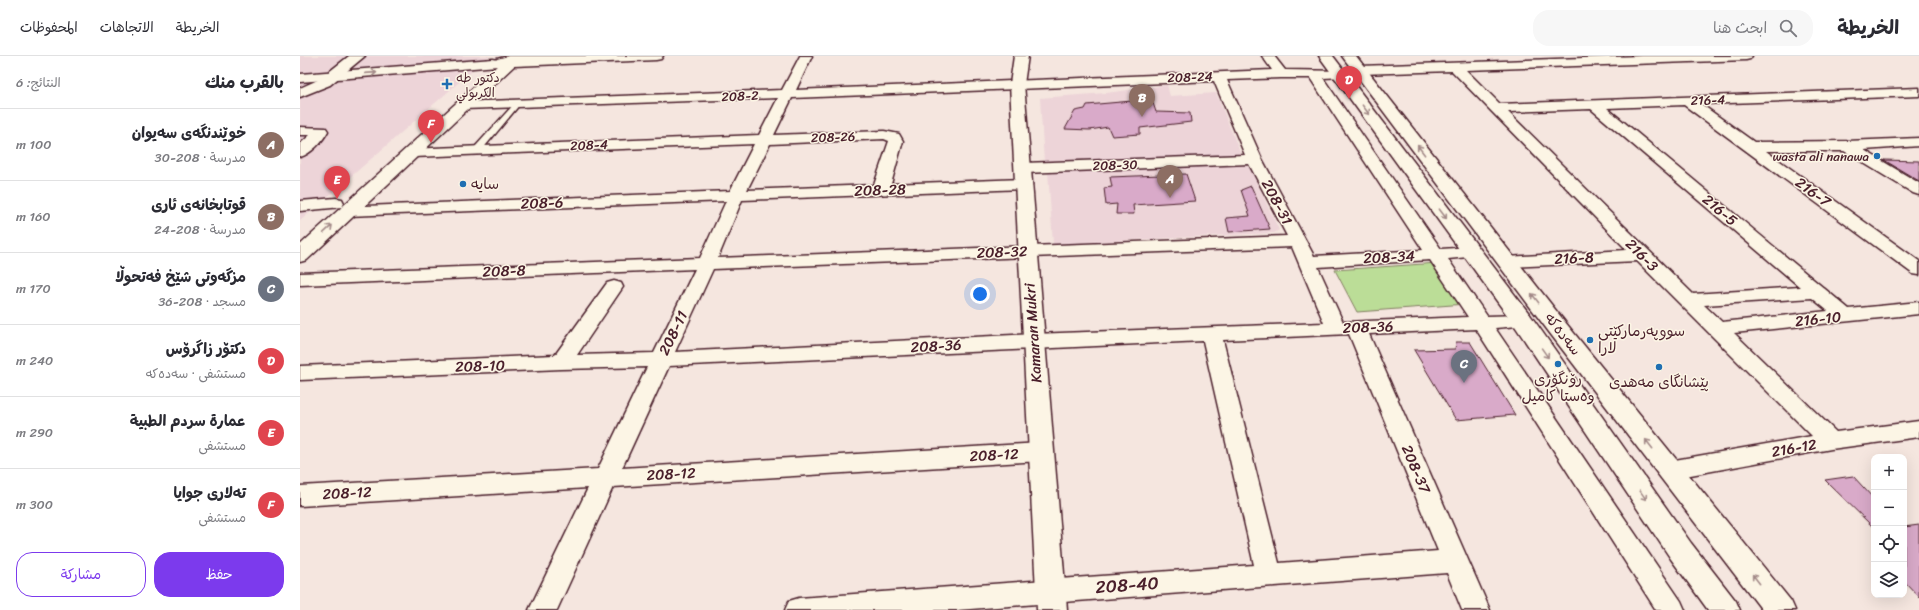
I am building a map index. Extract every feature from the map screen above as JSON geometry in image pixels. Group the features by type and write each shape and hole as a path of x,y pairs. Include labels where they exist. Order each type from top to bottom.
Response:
{"main road":[{"path":"300,94 325,82 358,56"},
{"path":"300,256 342,207 505,59 656,56"},
{"name":"Kamaran Mukri","path":"1021,56 1017,84 1052,600"},
{"name":"سەدەکە","path":"1326,56 1350,66 1435,168 1669,470 1780,610"},
{"path":"300,235 342,207 413,152 463,105 505,59"},
{"name":"سەدەکە","path":"1350,66 1410,170 1523,321 1681,551 1724,610"},
{"path":"1410,170 1435,168"},
{"path":"1426,191 1450,188"}],"street":[{"name":"208-11","path":"542,610 707,263 736,196 806,56"},
{"path":"1268,56 1281,74"},
{"name":"208-24","path":"1017,84 1314,74 1350,66 1456,67 1521,60 1746,56"},
{"path":"300,78 505,59"},
{"name":"216-3","path":"1456,67 1716,329 1832,441"},
{"path":"1314,74 1481,322 1671,610"},
{"name":"208-31","path":"1219,76 1254,159 1298,241 1307,262 1346,328"},
{"name":"208-2","path":"463,105 787,94 1017,84"},
{"name":"216-4","path":"1497,108 1919,92"},
{"name":"216-7","path":"1687,101 1919,270"},
{"name":"216-5","path":"1594,104 1845,316"},
{"path":"300,131 321,131 318,136 300,152"},
{"name":"208-26","path":"764,139 884,135 894,137 896,141 881,190"},
{"name":"208-4","path":"413,152 764,139"},
{"path":"1750,147 1847,146 1919,142"},
{"path":"1847,146 1919,190"},
{"name":"208-30","path":"1024,176 1254,159"},
{"name":"208-28","path":"736,196 881,190 1024,176"},
{"name":"208-6","path":"300,206 342,207 736,196"},
{"name":"208-32","path":"707,263 1298,241"},
{"name":"208-34","path":"1307,262 1472,252"},
{"name":"216-8","path":"1507,262 1642,255"},
{"name":"208-8","path":"300,279 707,263"},
{"path":"562,362 614,287"},
{"path":"1688,300 1817,292"},
{"name":"216-10","path":"1716,329 1919,308"},
{"name":"208-36","path":"660,360 1523,321"},
{"name":"208-37","path":"1346,328 1455,560 1476,610"},
{"path":"1212,334 1270,574"},
{"name":"208-10","path":"300,373 562,362 660,360"},
{"name":"216-12","path":"1669,470 1832,441 1919,429"},
{"name":"208-12","path":"300,496 1041,452"},
{"name":"208-40","path":"799,610 1052,600 1270,574 1455,560"}],"lane":[{"path":"478,149 518,103"}],"shaded area":[{"path":"300,56 489,56 300,221"},
{"path":"1167,85 1170,96 1216,93 1242,157 1044,163 1040,98 1106,93"},
{"path":"1243,164 1250,168 1279,230 1274,233 1053,244 1048,171"}],"green space":[{"path":"1438,263 1466,304 1357,312 1335,270"}],"building":[{"path":"1132,101 1132,104 1153,103 1156,112 1190,113 1191,122 1140,128 1140,134 1112,136 1108,127 1090,130 1065,129 1075,111 1085,109 1087,105"},
{"path":"1884,160 1919,161 1919,181"},
{"path":"1186,174 1195,201 1133,205 1134,214 1116,214 1117,204 1106,205 1104,188 1112,187 1110,177"},
{"path":"1251,186 1270,229 1229,232 1226,218 1250,216 1241,190"},
{"path":"1456,342 1470,342 1515,415 1456,420 1414,350 1455,349"},
{"path":"1853,476 1871,496 1871,525 1825,480"},
{"path":"1919,525 1919,597 1907,584 1907,527"}],"place":[{"name":"دكتور طه الكربولي","path":"447,84"},
{"name":"دکتۆر زاگرۆس","path":"1349,99"},
{"name":"قوتابخانەی ئاری","path":"1142,117"},
{"name":"تەلاری جوایا","path":"431,143"},
{"name":"wasta ali nanawa","path":"1877,156"},
{"name":"سایە","path":"463,184"},
{"name":"خوێندنگەی سەیوان","path":"1170,198"},
{"name":"عمارة سردم الطبية","path":"337,199"},
{"name":"سووپەرمارکێتی لارا","path":"1590,340"},
{"name":"رۆنگۆری وەستا کامیل","path":"1558,364"},
{"name":"پێشانگای مەهدی","path":"1659,367"},
{"name":"مزگەوتی شێخ فەتحوڵا","path":"1464,383"}]}
